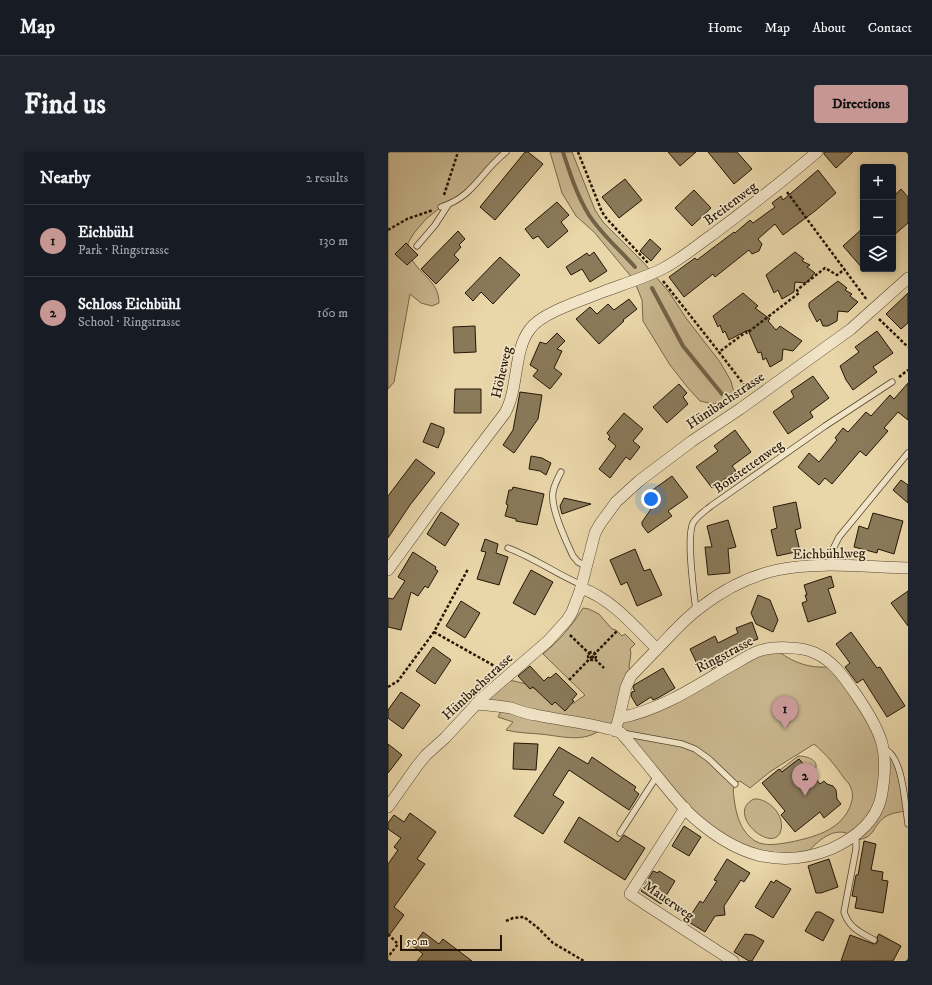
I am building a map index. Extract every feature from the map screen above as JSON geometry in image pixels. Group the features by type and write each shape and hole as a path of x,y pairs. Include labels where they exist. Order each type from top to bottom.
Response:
{"street":[{"name":"Breitenweg","path":"656,272 680,258 780,183 817,152"},
{"name":"Höheweg","path":"388,570 505,413 512,398 521,350 529,329 542,318 560,309 656,272"},
{"name":"Hünibachstrasse","path":"388,807 418,764 476,704 557,632 572,612 581,586 595,533 616,502 639,481 692,441 755,399 851,329 873,311 908,278"},
{"name":"Eichbühlweg","path":"619,718 626,687 631,676 696,611 712,598 739,583 764,574 788,568 831,566 908,568"},
{"path":"581,586 615,608 657,649"},
{"name":"Ringstrasse","path":"618,731 692,816 728,843 741,850 764,857 773,859 807,857 836,847 855,836 866,825 877,808 880,800 885,768 884,749 877,727 870,714 838,670 817,653 799,649 776,648 756,652 678,696 648,710 619,718"},
{"path":"476,704 509,708 535,715 618,731 619,718"},
{"name":"Mauerweg","path":"685,808 630,894 733,961"}],"lane":[{"path":"441,207 463,197 493,163 506,152"},
{"path":"417,246 435,225 448,205"},
{"name":"Bonstettenweg","path":"696,611 690,538 693,522 711,506 819,430 892,382"},
{"path":"831,566 833,549 839,537 908,452"},
{"path":"561,472 553,489 552,495 555,510 573,556 578,562 586,566"},
{"path":"508,548 527,555 581,586"},
{"path":"618,731 695,748 735,784"},
{"name":"Ringstrasse","path":"884,749 892,754 898,764 908,824"},
{"path":"620,833 657,776"},
{"path":"855,836 856,849 844,912 847,920 853,927 874,940"}],"path":[{"path":"388,230 407,219 441,207 458,152"},
{"path":"578,152 602,212 607,220 656,272 755,399"},
{"path":"780,183 845,269 873,311 908,346"},
{"path":"719,352 746,332 747,334 799,293 797,290 825,268 838,275 845,269"},
{"path":"388,687 398,681 434,632 468,569"},
{"path":"569,680 617,631"},
{"path":"434,632 501,670"},
{"path":"570,635 604,668"},
{"path":"589,653 592,652 595,654"},
{"path":"589,653 588,656 590,660"},
{"path":"595,654 595,659"},
{"path":"590,660 595,659"},
{"path":"506,921 513,918 524,917 553,943 584,961"},
{"path":"388,934 398,944 388,957"}],"shaded area":[{"path":"388,152 506,152 468,192 441,207 426,219 408,243 411,258 433,284 438,295 439,303 432,306 421,303 410,294 394,382 388,389"},
{"path":"550,152 572,152 595,210 603,222 643,262 669,292 686,318 720,362 731,381 734,393 727,400 714,404 700,401 670,365 643,321 642,300 634,280 594,232 576,216 562,193"},
{"path":"583,608 599,614 612,629 616,630 622,636 625,634 635,644 630,649 631,653 629,667 631,676 619,717 775,648 788,658 803,664 818,667 834,666 884,749 895,758 906,811 885,817 871,834 862,839 856,840 853,836 842,832 836,833 823,838 803,857 773,859 718,836 620,732 603,728 588,736 573,738 506,730 513,722 498,717 503,707 476,704 502,680 526,684 558,702 574,703 585,695 543,654 555,644 570,627","holes":["814,744 834,764 849,784 852,793 852,801 849,809 839,823 817,835 791,842 772,844 763,844 755,841 742,827 740,822 733,793 734,785 740,781 750,788 771,771"]},
{"path":"798,756 807,757 816,763 815,770 812,775 799,759 781,773 780,770"},
{"path":"754,799 771,805 779,815 782,827 780,833 775,838 768,838 760,835 752,829 747,821 744,813 746,805"}],"building":[{"path":"525,152 528,152 543,164 495,220 480,207"},
{"path":"668,152 696,152 680,166"},
{"path":"708,152 737,152 752,169 734,184"},
{"path":"824,152 853,152 836,168"},
{"path":"818,170 836,193 783,235 775,224 758,239 762,244 759,251 752,254 749,250 715,277 713,274 684,297 669,277 695,258 697,260 734,232 735,233 750,220 753,223 775,207 772,203 781,196 783,200"},
{"path":"625,179 642,200 619,218 602,197"},
{"path":"901,189 908,197 908,223 896,233 896,200 896,194"},
{"path":"694,190 711,208 692,226 675,208"},
{"path":"557,202 569,215 561,222 568,231 548,248 538,236 533,239 525,229"},
{"path":"458,231 465,239 459,245 461,247 454,255 459,260 436,284 421,269"},
{"path":"860,231 860,266 843,246"},
{"path":"650,239 661,249 651,261 640,251"},
{"path":"406,243 418,255 407,265 395,254"},
{"path":"594,252 607,271 590,282 582,269 571,275 566,267 587,253 589,256"},
{"path":"795,252 804,259 802,261 810,265 807,267 815,273 806,283 795,282 794,292 782,299 778,290 774,293 766,275"},
{"path":"500,257 520,275 493,304 481,292 473,301 465,293"},
{"path":"838,281 847,288 845,290 852,294 850,296 858,302 848,312 838,311 837,321 828,326 823,326 820,319 817,322 809,307 809,303"},
{"path":"743,293 758,306 755,308 770,319 768,321 776,330 780,326 802,341 793,351 783,349 782,360 770,367 766,358 763,360 761,352 758,353 748,330 729,340 725,331 723,333 720,325 718,327 713,316"},
{"path":"908,293 908,323 901,329 886,314"},
{"path":"629,299 637,309 623,320 624,321 599,344 576,319 590,307 597,314 608,304 614,310"},
{"path":"475,326 476,352 454,353 453,327"},
{"path":"877,331 893,353 873,367 877,372 853,390 846,380 840,366 859,352 855,347"},
{"path":"557,333 565,341 557,349 562,351 554,368 562,374 550,389 533,376 538,370 530,365 540,342 546,344"},
{"path":"813,376 829,398 810,412 813,417 788,434 773,412 794,397 791,391"},
{"path":"908,383 908,420 898,412 884,428 888,431 866,456 860,451 832,484 825,478 819,485 798,467 809,453 819,462 837,440 835,438 843,428 848,432 866,412 871,416 890,395 894,399"},
{"path":"679,384 687,393 683,397 688,404 667,423 653,407"},
{"path":"455,389 481,389 481,413 454,413"},
{"path":"520,392 542,395 538,419 514,453 503,445 513,430"},
{"path":"624,413 643,429 633,441 640,447 630,460 626,457 610,478 599,469 616,446 608,439 610,437 607,433"},
{"path":"431,423 444,428 444,433 438,448 423,442"},
{"path":"735,430 751,452 732,466 736,471 712,488 696,467 718,451 714,446"},
{"path":"531,456 542,458 551,463 546,475 540,471 529,469"},
{"path":"416,459 435,473 410,505 388,538 388,496"},
{"path":"672,476 688,497 668,511 672,516 648,533 642,525 642,522 651,509 644,504 654,496 651,491"},
{"path":"901,480 908,485 908,503 893,490"},
{"path":"513,487 544,494 537,525 516,521 516,519 505,516 508,505 506,504 509,490 512,490"},
{"path":"564,498 591,504 562,514 560,506"},
{"path":"796,502 801,528 795,530 800,551 777,556 771,530 777,528 773,507"},
{"path":"441,512 459,524 445,546 427,534"},
{"path":"873,513 903,521 894,554 878,549 877,553 854,547 859,526 868,529"},
{"path":"728,520 736,547 728,549 730,573 708,575 705,547 712,547 707,526"},
{"path":"485,539 498,544 496,553 508,557 499,585 477,579 486,552 481,551"},
{"path":"635,549 644,571 650,569 662,595 637,606 627,582 621,585 610,560"},
{"path":"413,552 436,567 435,569 438,571 428,588 425,586 418,596 411,592 401,630 388,627 388,598 393,599 405,581 398,577"},
{"path":"531,570 553,582 535,615 513,603"},
{"path":"831,576 834,587 828,589 836,613 808,622 802,603 807,601 804,585"},
{"path":"908,591 908,626 891,603"},
{"path":"758,595 770,600 778,620 773,632 756,624 751,613"},
{"path":"461,601 480,613 465,638 446,626"},
{"path":"752,622 758,639 733,648 736,654 711,669 710,668 701,672 690,649 715,636 718,643 738,633 736,628"},
{"path":"851,632 877,668 880,667 905,706 887,717 863,679 857,683 845,667 850,663 836,644"},
{"path":"433,647 451,660 435,684 416,671"},
{"path":"530,666 544,681 556,673 577,694 572,700 574,701 565,711 555,702 552,705 533,687 530,689 518,676"},
{"path":"663,668 675,688 653,700 651,697 637,706 631,696 632,692 635,691 633,688 634,685"},
{"path":"401,692 420,705 403,729 388,718 388,710"},
{"path":"514,743 538,744 536,770 513,769"},
{"path":"388,744 402,755 388,773"},
{"path":"559,747 588,764 592,757 636,787 634,790 639,794 629,810 569,770 553,795 564,802 543,834 514,816"},
{"path":"799,759 820,784 824,781 833,786 836,790 837,799 841,804 824,818 820,812 795,832 781,815 785,811 762,783 779,769 782,772"},
{"path":"410,813 436,832 417,859 425,864 394,907 404,915 388,937 388,864 398,850 394,847 401,838 388,829 388,823 394,815 404,822"},
{"path":"579,817 618,842 624,835 645,848 625,880 564,842"},
{"path":"684,826 701,837 689,856 672,846"},
{"path":"864,841 876,844 871,870 883,872 882,880 888,881 883,913 855,908 857,897 852,896 856,875 858,875"},
{"path":"727,859 750,873 744,882 741,880 724,906 725,915 715,916 705,932 687,921 700,901 703,903 717,881 714,880"},
{"path":"829,859 838,887 821,893 816,893 808,866"},
{"path":"653,871 658,873 659,871 675,881 661,904 641,891"},
{"path":"776,880 791,889 773,918 755,907 771,881 774,883"},
{"path":"816,912 820,912 834,920 823,941 805,931"},
{"path":"423,932 439,944 443,939 472,961 417,961 423,954 413,946"},
{"path":"745,934 753,935 764,941 752,961 749,961 734,952"},
{"path":"879,934 901,946 893,961 841,961 850,935 874,944 878,942 877,937"}],"waterway":[{"path":"563,152 577,192 589,215 605,235 635,267"},
{"path":"652,288 683,346 722,394"}],"place":[{"name":"Eichbühl","path":"785,729"},
{"name":"Schloss Eichbühl","path":"805,796"}]}
